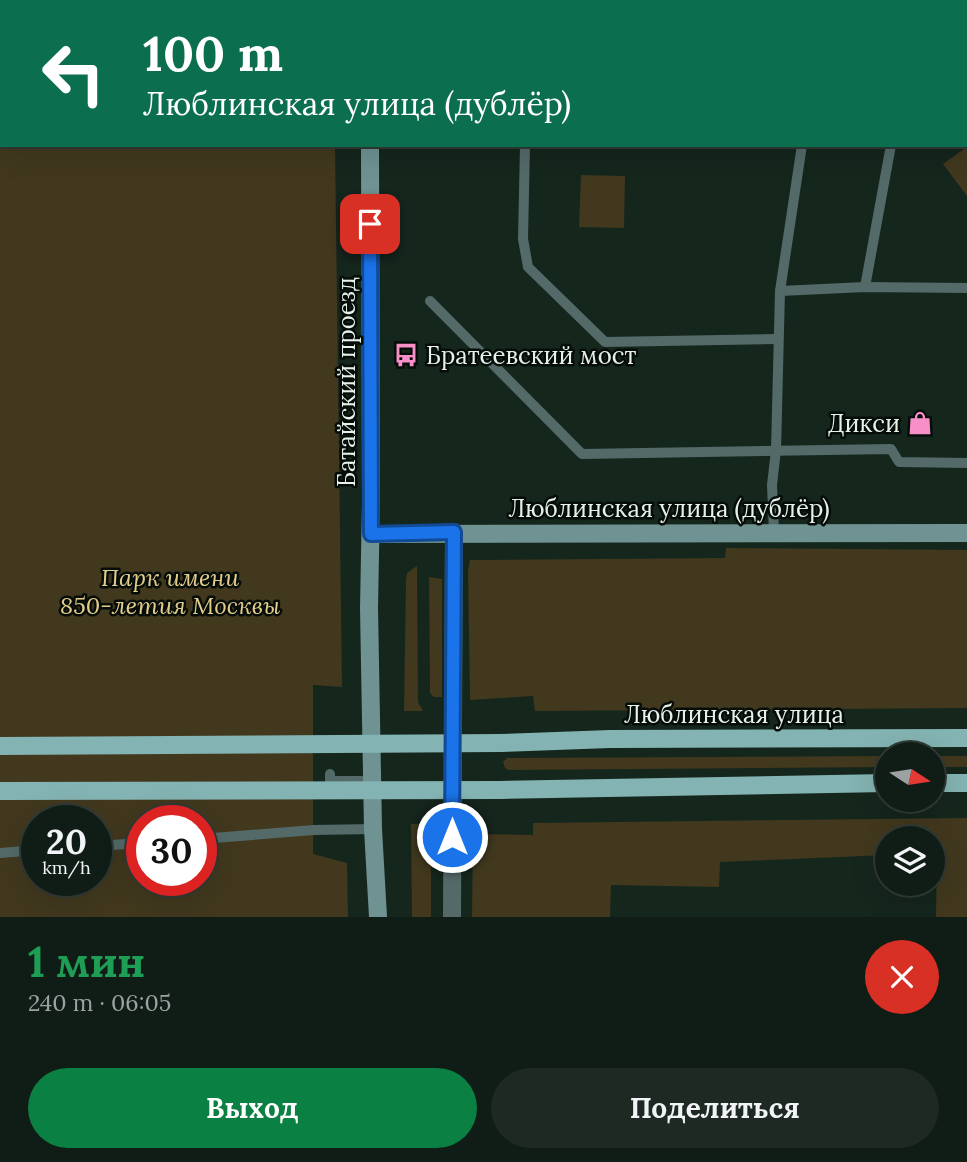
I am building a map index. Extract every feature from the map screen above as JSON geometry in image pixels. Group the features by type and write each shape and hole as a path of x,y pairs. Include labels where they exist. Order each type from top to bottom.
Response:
{"main road":[{"name":"Батайский проезд","path":"370,147 369,608 373,829 378,917"},
{"name":"Люблинская улица (дублёр)","path":"371,534 967,533"},
{"name":"Люблинская улица","path":"0,746 967,738"},
{"path":"0,792 500,790 875,783"},
{"path":"945,783 967,783"}],"street":[{"path":"452,917 454,532"}],"lane":[{"path":"525,147 523,239 528,267 605,342 777,339"},
{"path":"774,532 772,485 776,450 780,291 802,147"},
{"path":"865,287 891,147"},
{"path":"780,291 865,287 967,288"},
{"path":"430,301 582,454 891,449 899,462 967,463"},
{"path":"330,774 330,781 373,781"},
{"path":"217,838 373,829"},
{"path":"0,853 21,851"}],"green space":[{"name":"Парк имени 850-летия Москвы","path":"0,147 335,147 342,687 313,685 313,854 347,863 348,917 0,917"},
{"path":"967,147 967,196 943,164"},
{"path":"581,175 625,176 624,228 579,227"},
{"path":"726,548 967,550 967,708 535,711 533,696 470,700 470,560 725,558"},
{"path":"417,566 418,702 423,711 404,711 406,580 407,573"},
{"path":"429,577 442,579 442,697 434,697 430,693"},
{"path":"875,756 875,767 509,770 503,762 507,758"},
{"path":"945,756 967,756 967,767 945,767"},
{"path":"967,818 967,917 936,917 936,896 945,896 945,826 875,826 875,856 720,862 719,887 611,885 610,917 472,917 473,834 533,835 533,823"},
{"path":"411,824 431,824 431,917 412,917"}],"place":[{"name":"Братеевский мост","path":"406,355"},
{"name":"Дикси","path":"920,423"}],"route":[{"path":"370,224 371,534 454,532 452,837"}]}
